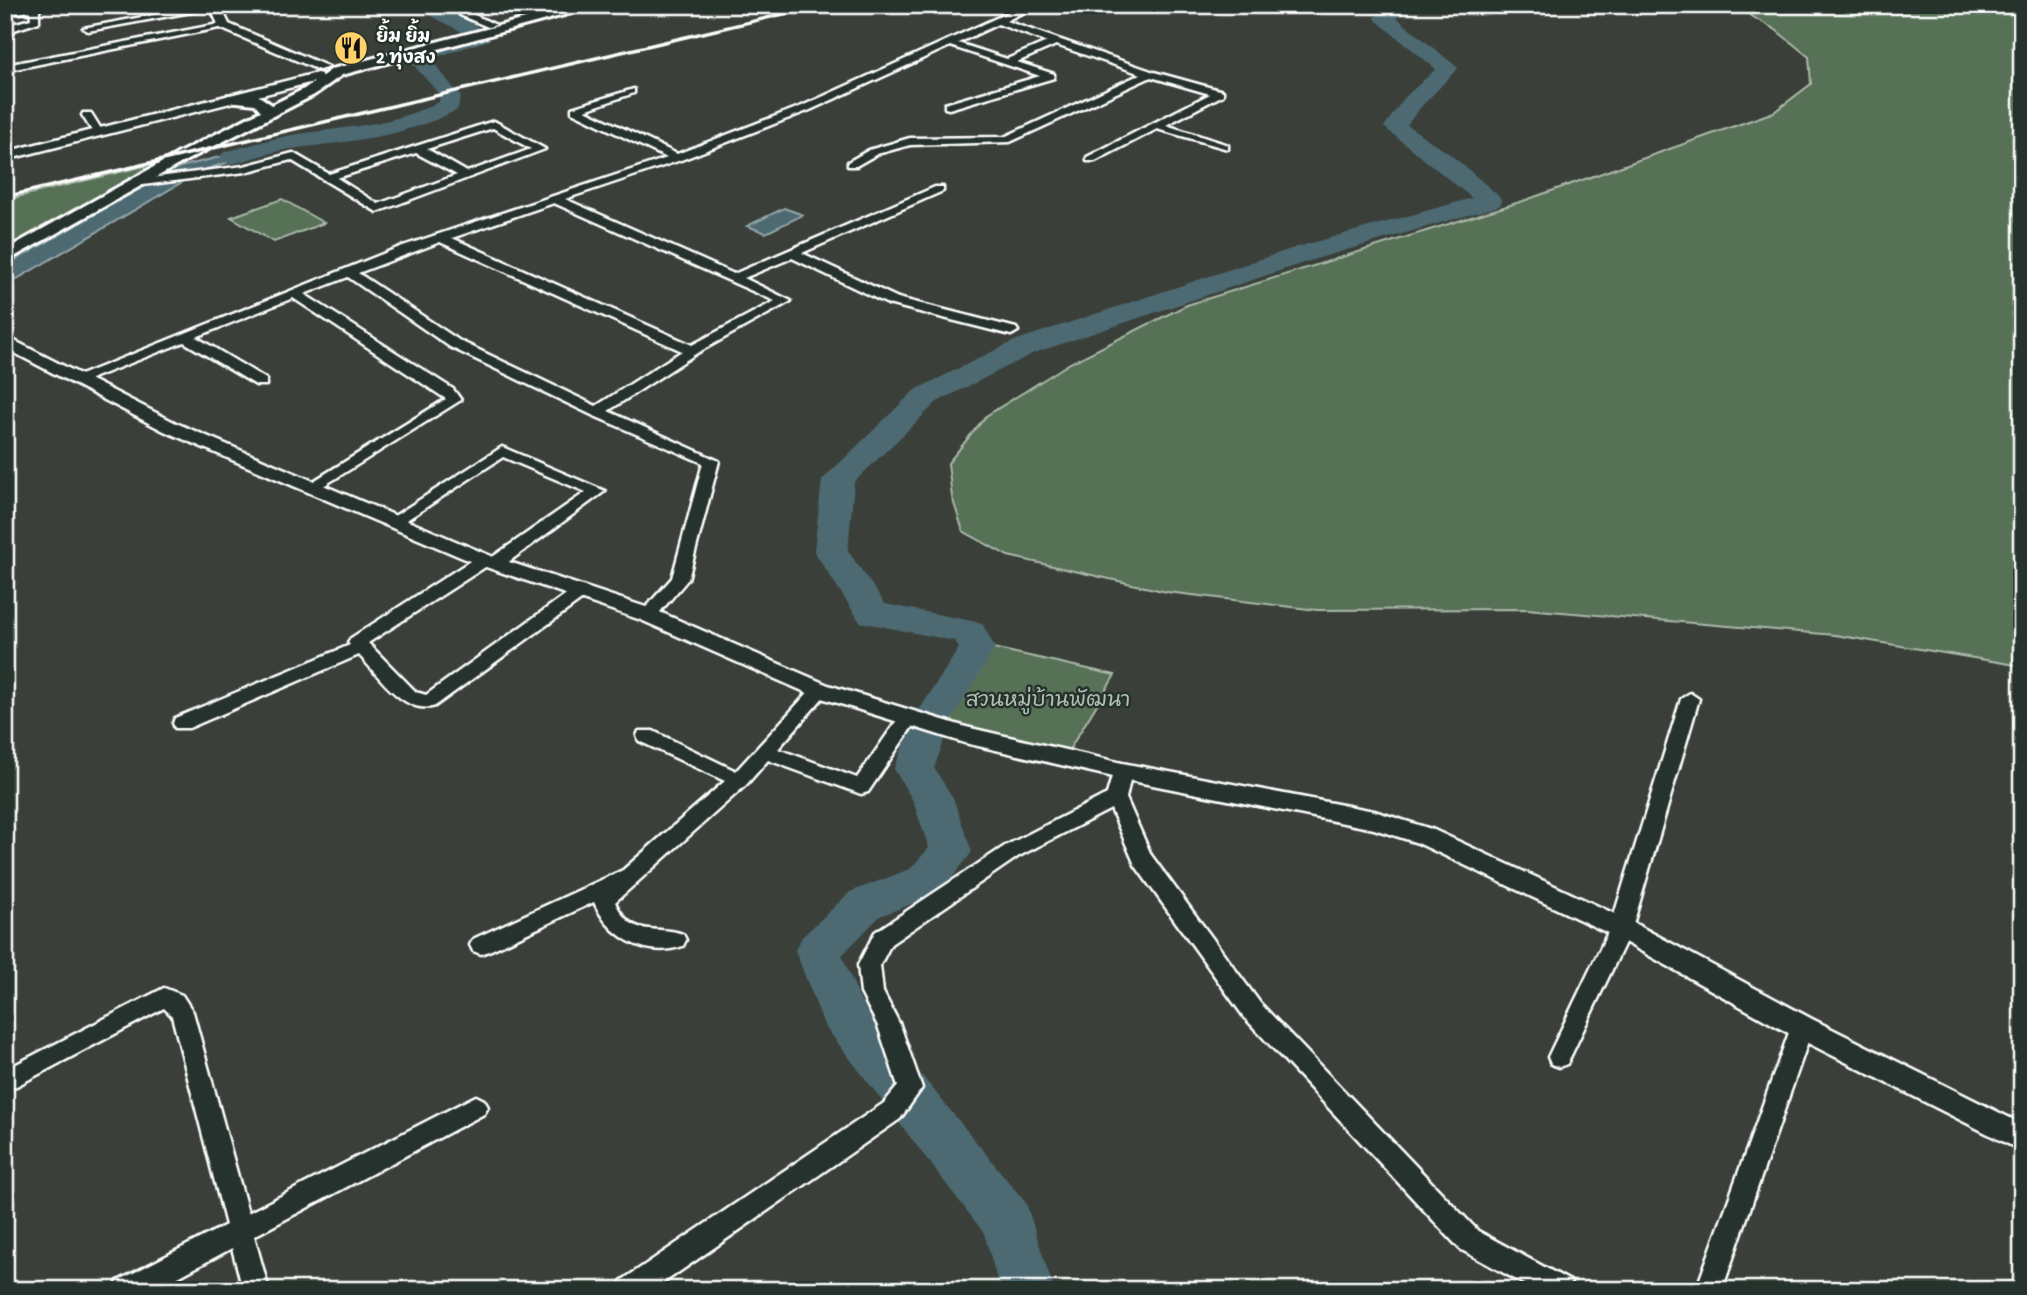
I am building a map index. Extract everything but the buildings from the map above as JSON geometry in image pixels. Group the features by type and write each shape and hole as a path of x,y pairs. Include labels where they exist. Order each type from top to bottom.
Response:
{"main road":[{"path":"5,257 263,113 323,75 562,5"},
{"path":"488,28 595,5"},
{"path":"323,75 376,62 433,43"},
{"path":"323,75 376,62"},
{"path":"233,97 259,100 263,113"}],"street":[{"path":"5,12 50,5"},
{"path":"80,378 440,237 677,158 806,108 1033,5"},
{"path":"88,28 214,6 224,26 323,75"},
{"path":"34,8 36,20 6,29 5,68 224,26"},
{"path":"463,13 488,28"},
{"path":"997,21 1150,74 1219,93 1091,159"},
{"path":"1010,61 1057,41"},
{"path":"949,106 1050,76 950,43"},
{"path":"852,164 874,149 905,140 982,143 1006,140 1150,74"},
{"path":"5,156 323,75"},
{"path":"631,91 576,110 677,158"},
{"path":"87,115 98,132"},
{"path":"140,182 245,169 293,156 327,178 377,208 540,149 494,124 327,178"},
{"path":"1158,126 1224,148"},
{"path":"418,149 466,176"},
{"path":"732,279 939,189"},
{"path":"557,200 785,301 692,351 597,412"},
{"path":"440,237 692,351"},
{"path":"794,254 893,301 1010,331"},
{"path":"349,272 455,344 597,412 711,461 680,579 648,615"},
{"path":"293,293 448,392 454,400 312,487"},
{"path":"186,337 261,382"},
{"path":"5,341 170,427 490,561 578,594 648,615 820,691 965,735 1122,771 1387,824 1426,836 1621,928 1802,1027 2022,1138"},
{"path":"393,522 502,451 597,491 490,561 357,642 410,697 429,702 578,594"},
{"path":"182,723 362,647"},
{"path":"675,940 656,942 637,938 609,914 604,900 768,752 820,691"},
{"path":"1559,1057 1621,928 1690,699"},
{"path":"768,752 861,787 912,720"},
{"path":"646,736 739,780"},
{"path":"1122,771 1116,798 1142,859 1252,1010 1469,1240 1561,1290"},
{"path":"630,1290 902,1098 889,1025 872,993 869,965 883,938 1012,851 1116,798"},
{"path":"481,945 630,876"},
{"path":"5,1082 164,998 174,1002 182,1012 256,1290"},
{"path":"1709,1290 1802,1027"},
{"path":"127,1290 476,1107"}],"green space":[{"path":"1732,5 2022,5 2022,666 1835,635 1526,609 1317,610 1167,592 1008,556 963,531 952,497 948,463 986,416 1070,363 1187,305 1523,201 1774,112 1811,84 1809,57 1776,30"},
{"path":"182,157 5,257 5,200"},
{"path":"282,199 324,223 274,242 231,217"},
{"name":"สวนหมู่บ้านพัฒนา","path":"984,646 1115,675 1069,750 933,718"}],"water":[{"path":"279,142 283,146 203,170 5,286 5,266 176,168"},
{"path":"784,208 803,215 766,233 747,226"}],"waterway":[{"path":"436,5 433,9 482,36 424,54 421,62 444,90"},
{"path":"1027,1290 1007,1221 841,1011 818,950 865,904 925,881 951,852 933,798 914,769 933,718 977,648 969,631 873,614 831,551 838,480 926,396 1024,347 1303,254 1490,201 1443,160 1395,127 1412,103 1448,68 1384,17 1407,5"},
{"path":"232,157 286,143 368,134 421,119 449,105 450,97"}],"railway":[{"path":"5,197 822,5"}],"place":[{"name":"ยิ้ม ยิ้ม 2 ทุ่งสง","path":"351,48"}]}
